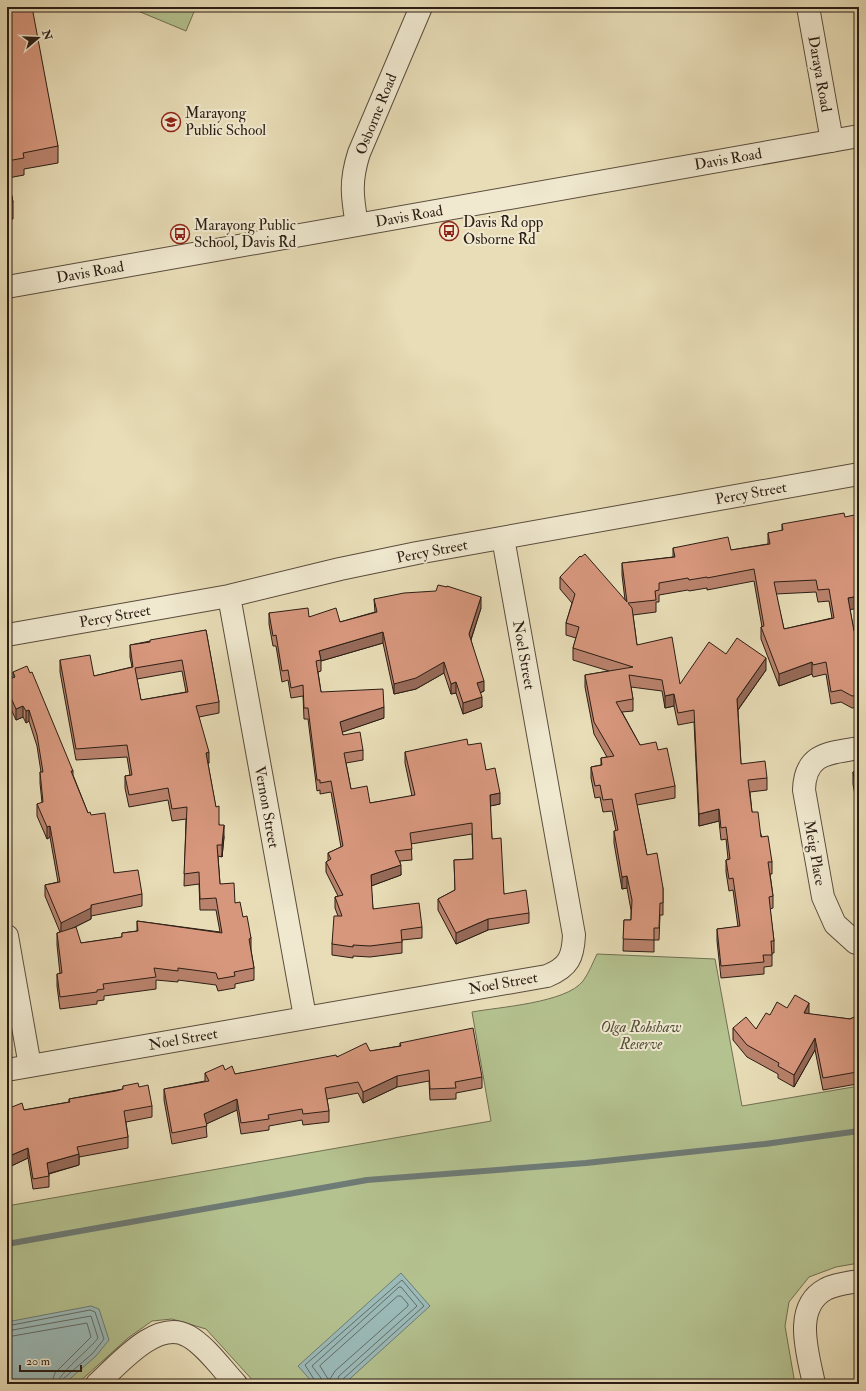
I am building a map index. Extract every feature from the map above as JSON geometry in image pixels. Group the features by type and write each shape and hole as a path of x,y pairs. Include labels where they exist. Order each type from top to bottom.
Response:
{"street":[{"name":"Osborne Road","path":"357,225 352,192 353,173 359,153 421,7"},
{"name":"Daraya Road","path":"808,7 832,141"},
{"name":"Davis Road","path":"7,287 859,136"},
{"name":"Percy Street","path":"7,635 229,596 340,569 503,538 859,474"},
{"name":"Noel Street","path":"7,1070 547,976 561,970 570,960 574,948 574,935 503,538"},
{"name":"Vernon Street","path":"229,596 305,1017"},
{"name":"Meig Place","path":"856,942 835,924 823,897 804,790 805,777 810,766 810,752 830,753 859,748"},
{"path":"7,936 30,1066"},
{"path":"814,1384 805,1329 805,1315 809,1304 816,1295 827,1288 859,1281"},
{"path":"97,1384 144,1341 159,1334 175,1331 188,1335 198,1343 236,1384"}],"green space":[{"path":"140,7 196,7 186,31 138,11"},
{"name":"Olga Robshaw Reserve","path":"597,954 715,959 742,1106 859,1086 859,1263 836,1267 809,1277 789,1302 785,1326 795,1384 256,1384 206,1329 172,1319 152,1321 128,1338 77,1384 7,1384 7,1206 491,1121 472,1012 531,1003 562,994 574,988 583,981"}],"water":[{"path":"401,1273 430,1306 344,1384 314,1384 298,1366"},
{"path":"91,1306 99,1309 109,1340 96,1356 64,1384 7,1384 7,1322"}],"building":[{"path":"7,7 32,7 58,146 23,153 24,158 7,161"},
{"path":"7,172 13,202 7,203"},
{"path":"844,513 845,517 859,514 859,596 848,598 854,631 859,630 859,695 852,696 841,690 831,692 826,662 813,665 812,662 779,674 761,627 764,626 754,569 707,578 689,580 688,578 659,583 659,590 655,591 656,600 628,603 632,608 637,645 672,637 680,684 709,642 726,654 737,638 766,658 737,699 741,764 765,761 767,778 748,780 752,812 758,812 761,837 768,836 772,862 768,862 773,896 769,897 774,941 771,941 772,955 763,955 764,962 721,966 717,929 740,926 733,878 729,879 726,860 730,859 726,827 721,828 719,809 699,814 694,710 678,713 674,694 665,696 662,680 629,675 633,699 616,702 640,745 656,742 658,750 667,748 675,786 635,794 647,855 657,853 663,888 663,903 660,903 659,928 654,928 654,940 623,939 624,920 631,920 632,900 627,876 622,877 614,831 618,830 612,799 603,800 600,785 595,786 591,767 602,765 601,758 614,756 594,722 585,675 633,667 573,648 579,627 566,623 575,594 560,577 580,556 581,557 585,554 627,602 622,563 675,557 673,548 728,537 731,550 770,544 768,533 783,530 782,524","holes":["816,580 818,590 829,589 834,618 784,629 774,582"]},
{"path":"438,585 447,586 481,597 469,634 484,681 477,683 482,697 463,703 456,682 451,684 444,662 416,678 394,684 383,632 319,651 321,660 316,661 321,692 383,689 384,707 340,722 343,735 360,732 363,750 344,753 351,789 367,786 370,803 415,795 405,752 467,739 468,745 481,743 486,770 495,768 500,793 490,795 492,839 501,838 504,894 526,890 529,913 488,919 456,933 438,899 455,890 454,860 473,859 472,823 410,833 412,849 395,851 401,865 371,875 373,909 419,903 422,927 401,930 402,942 370,946 353,945 353,947 332,944 334,916 342,916 335,897 343,895 326,862 331,859 328,853 343,846 331,781 320,783 320,780 317,780 308,708 304,708 303,685 291,688 288,670 282,671 276,635 273,636 269,613 308,608 309,617 336,608 340,622 377,612 374,599 404,593 436,591"},
{"path":"206,630 219,702 196,706 209,752 206,753 216,807 219,806 219,825 224,825 222,845 217,845 220,884 234,883 235,903 240,902 243,917 247,916 254,968 234,972 235,976 218,979 216,973 178,968 178,971 154,968 156,977 103,984 104,989 97,990 97,992 60,997 57,974 62,973 57,933 76,927 81,943 122,937 122,933 138,931 137,921 222,933 216,898 200,899 199,872 184,874 187,807 172,809 168,788 129,795 125,776 132,775 127,745 76,749 60,660 90,655 94,676 133,667 130,645 150,642 150,640","holes":["182,660 188,692 141,700 135,668"]},
{"path":"27,666 30,673 32,672 73,771 71,771 88,813 90,812 91,815 105,813 114,873 138,870 142,894 91,905 91,908 61,923 45,885 60,882 50,826 47,827 37,804 43,802 40,772 43,772 37,735 29,710 26,711 23,706 16,709 11,698 7,700 7,680 15,677 13,672"},
{"path":"859,770 859,805 853,772"},
{"path":"795,995 809,1003 804,1013 850,1019 859,1015 859,1069 857,1072 823,1078 815,1038 794,1075 778,1066 779,1063 747,1045 733,1028 746,1017 756,1029 766,1013 770,1015 777,1002 787,1008"},
{"path":"473,1028 482,1077 455,1082 456,1088 430,1089 429,1070 397,1076 363,1092 358,1082 325,1088 329,1111 303,1114 302,1109 268,1115 269,1119 241,1123 237,1099 204,1114 207,1126 172,1133 164,1089 209,1081 205,1073 223,1065 225,1070 232,1066 235,1074 336,1055 337,1057 366,1043 370,1051 401,1046 400,1043"},
{"path":"138,1083 139,1087 148,1085 152,1106 124,1111 128,1137 77,1147 79,1154 47,1163 49,1176 33,1179 28,1148 7,1157 7,1109 22,1103 24,1110 70,1102 69,1099 116,1091 123,1089 123,1086"}],"waterway":[{"path":"7,1244 367,1180 586,1163 765,1144 859,1131"}],"place":[{"name":"Marayong Public School","path":"171,122"},
{"name":"Davis Rd opp Osborne Rd","path":"449,231"},
{"name":"Marayong Public School, Davis Rd","path":"180,234"}]}
